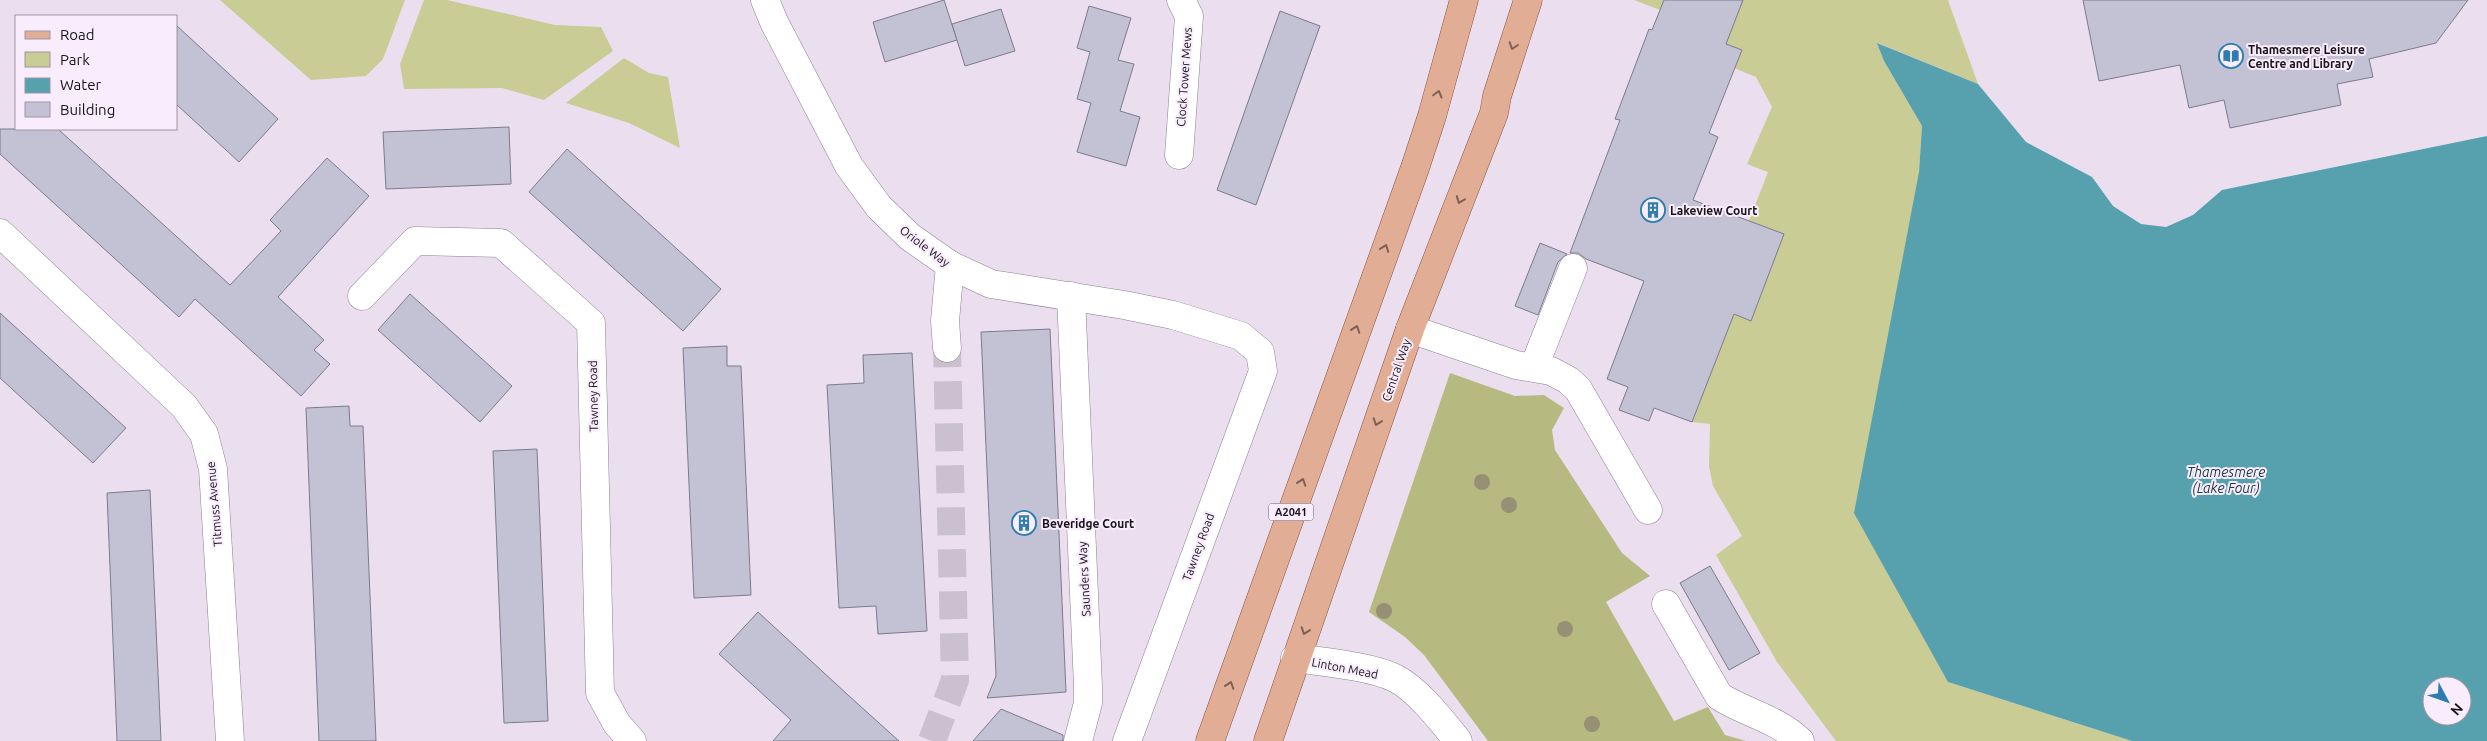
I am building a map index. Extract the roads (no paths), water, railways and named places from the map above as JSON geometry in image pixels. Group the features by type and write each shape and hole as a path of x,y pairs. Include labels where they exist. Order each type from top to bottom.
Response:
{"main road":[{"name":"A2041","path":"1210,741 1415,168 1432,116 1464,0"},
{"name":"Central Way","path":"1268,741 1410,330 1494,113 1497,96 1528,0"}],"street":[{"name":"Oriole Way","path":"765,0 774,22 849,166 879,207 910,237 950,265 991,284 1070,296 1172,315 1241,336 1260,352"},
{"name":"Clock Tower Mews","path":"1179,155 1189,16 1181,0"},
{"name":"Titmuss Avenue","path":"0,233 184,406 204,434 213,469 230,741"},
{"name":"Tawney Road","path":"362,296 415,241 501,243 591,323 600,693 617,724 632,741"},
{"path":"947,348 945,321 950,265"},
{"path":"1534,367 1574,268"},
{"name":"Saunders Way","path":"1070,296 1088,686 1088,703 1078,741"},
{"path":"1410,330 1516,365 1534,367 1568,380 1578,388 1648,510"},
{"name":"Tawney Road","path":"1127,741 1263,371 1260,352"},
{"path":"1666,604 1719,696 1731,704 1778,724 1800,741"},
{"name":"Linton Mead","path":"1296,658 1349,666 1395,678 1415,693 1446,737"}],"water":[{"name":"Thamesmere (Lake Four)","path":"1877,43 1978,84 2026,142 2092,177 2113,206 2141,224 2166,227 2193,215 2222,190 2487,136 2487,741 2132,741 1948,682 1854,513 1919,172 1922,126 1884,61"}],"tunnel":[{"path":"932,741 955,680 947,348"}],"place":[{"name":"Thamesmere Leisure Centre and Library","path":"2231,56"},
{"name":"Lakeview Court","path":"1653,210"},
{"name":"Beveridge Court","path":"1024,523"}]}
